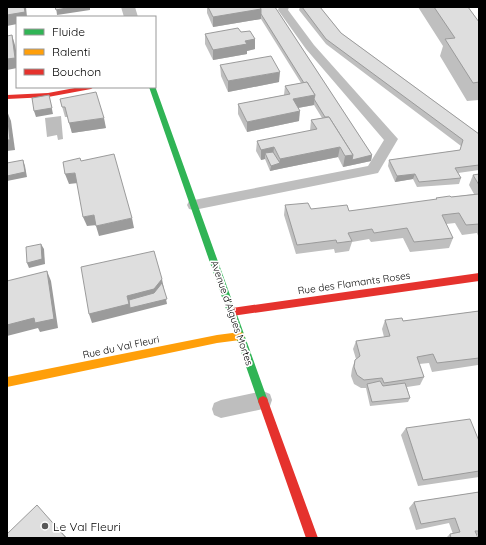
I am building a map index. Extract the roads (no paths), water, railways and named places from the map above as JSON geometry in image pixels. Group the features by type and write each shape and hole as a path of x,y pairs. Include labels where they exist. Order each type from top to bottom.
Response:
{"street":[{"path":"7,97 48,95 86,88"},
{"name":"Avenue d'Aigues Mortes","path":"152,88 312,538"},
{"name":"Rue des Flamants Roses","path":"232,312 479,277"},
{"name":"Rue du Val Fleuri","path":"7,382 217,339 240,336"}],"lane":[{"path":"194,205 373,170 391,139 310,47 283,10 284,7"},
{"path":"221,409 263,400"}],"place":[{"name":"Le Val Fleuri","path":"45,526"}]}
